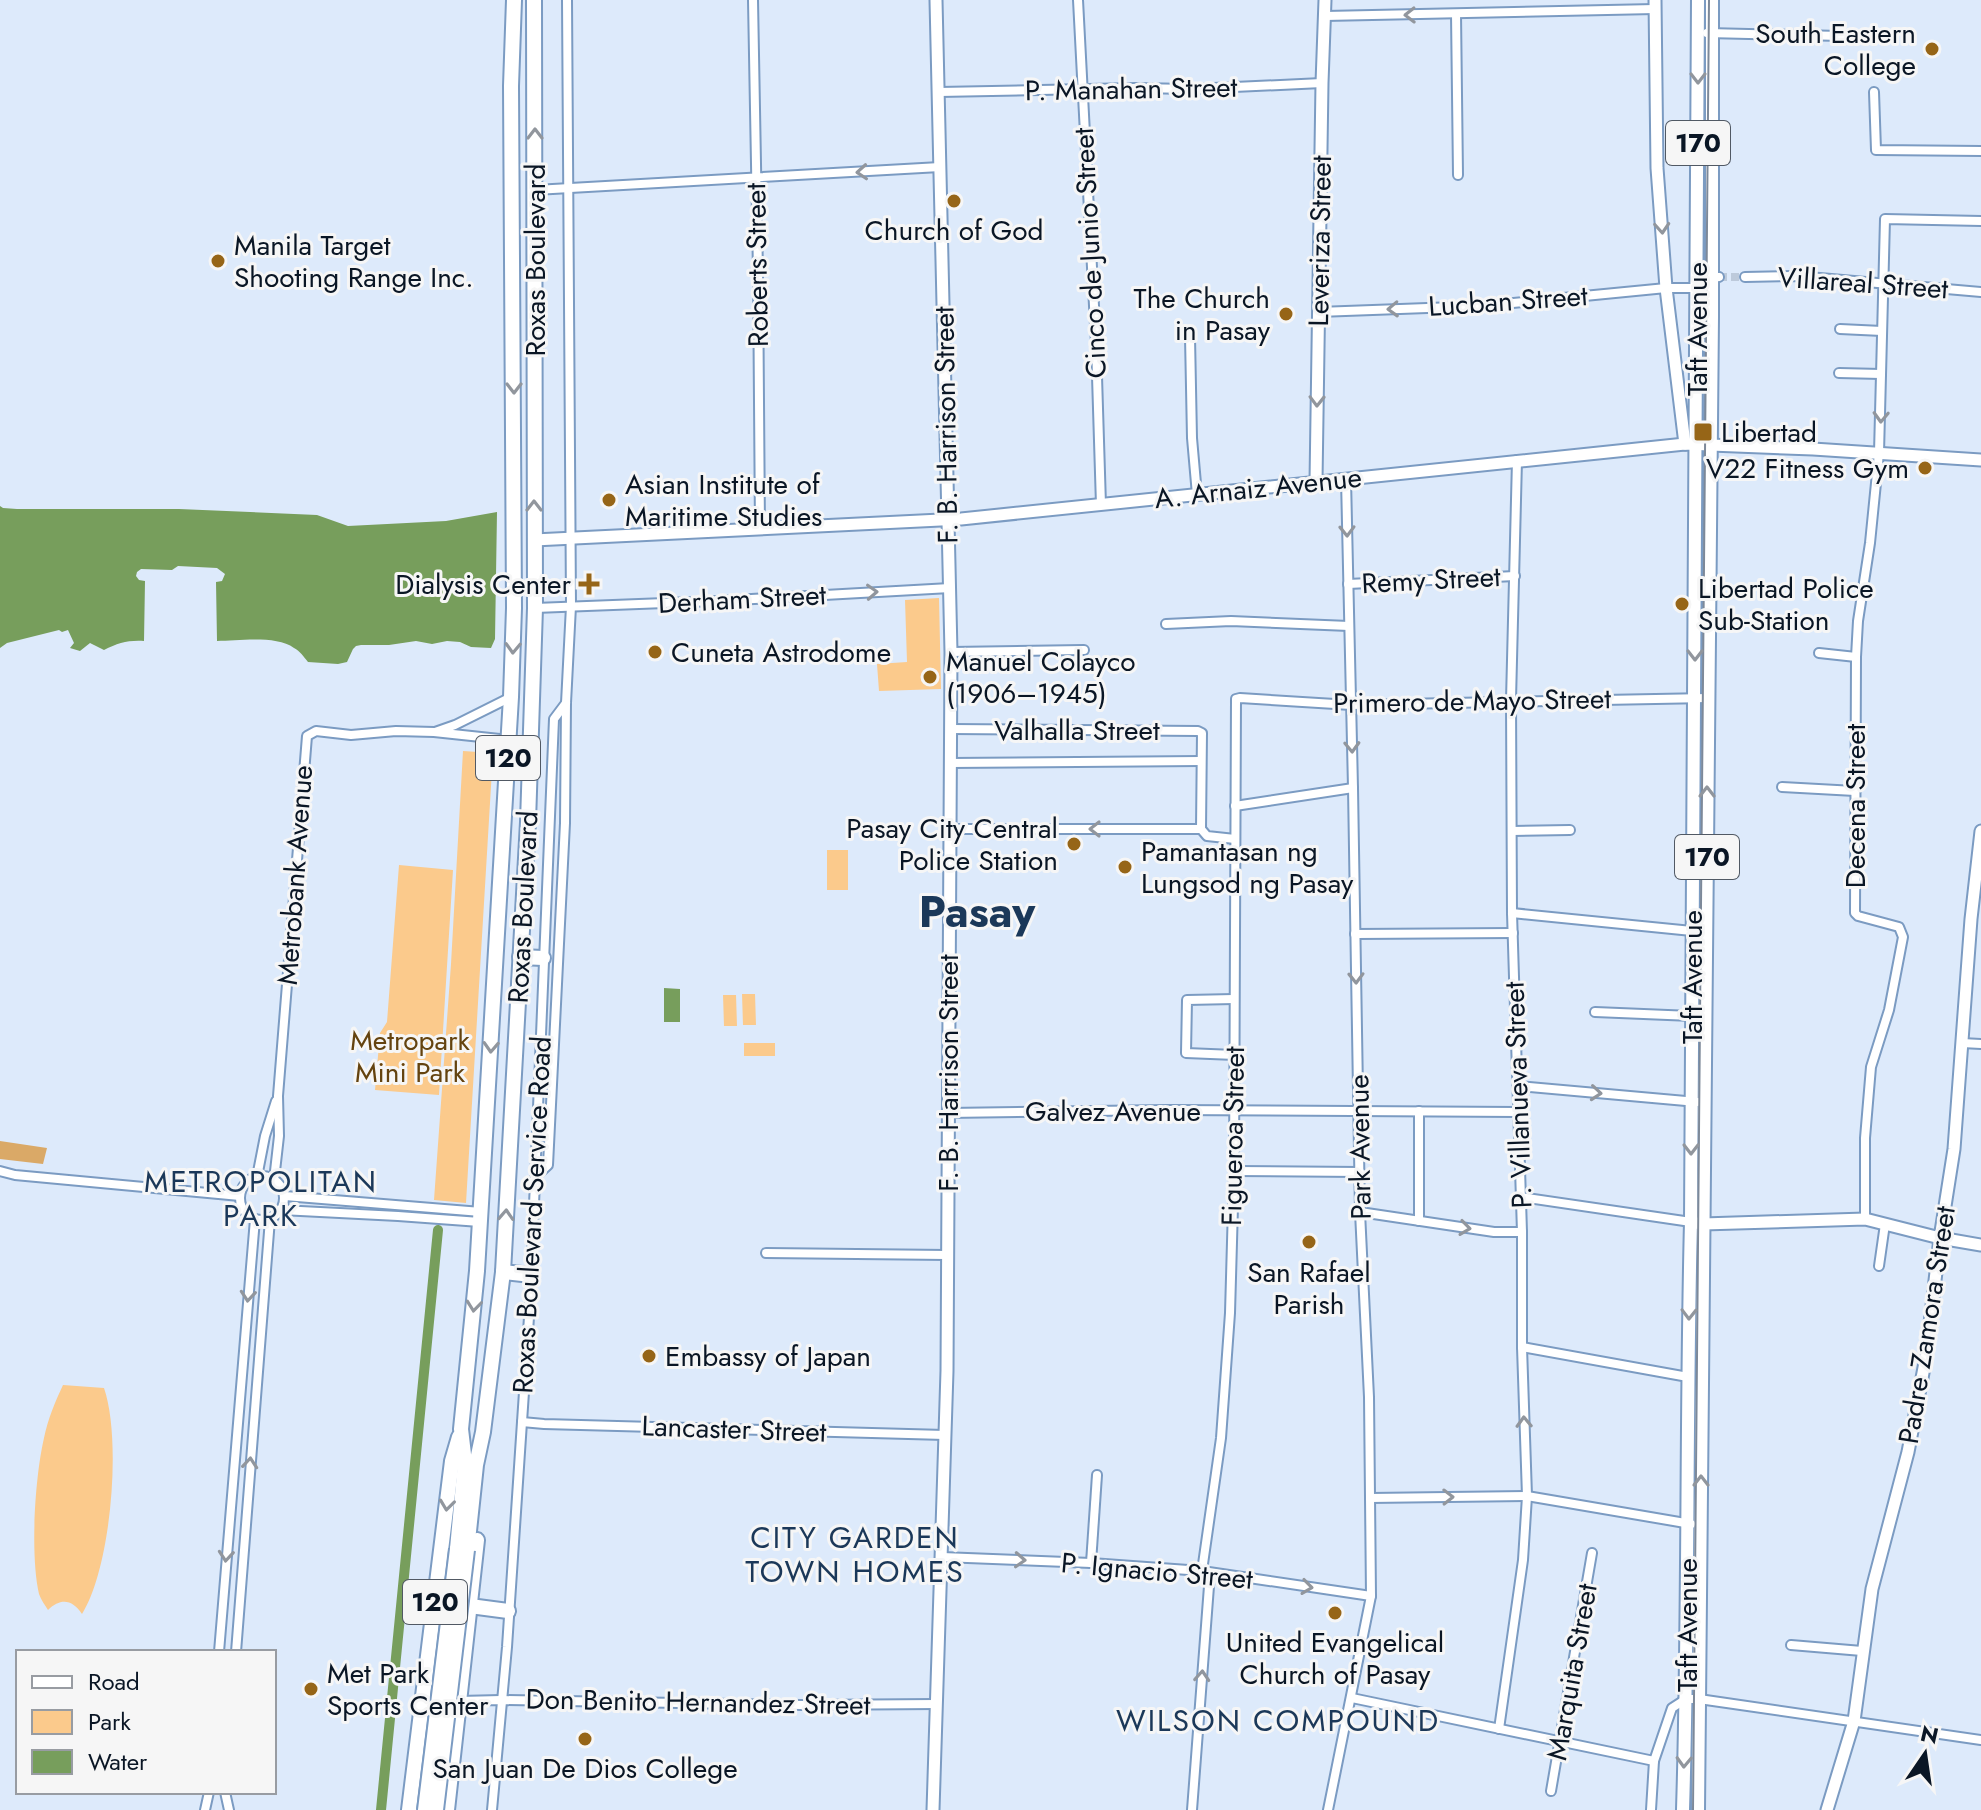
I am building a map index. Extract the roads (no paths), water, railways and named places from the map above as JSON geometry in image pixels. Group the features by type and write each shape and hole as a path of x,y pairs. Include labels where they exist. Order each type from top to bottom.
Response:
{"highway":[{"name":"Roxas Boulevard","path":"436,1810 462,1550 465,1463 461,1429 481,1217 511,697 514,608 511,86 514,0"},
{"name":"Roxas Boulevard","path":"425,1810 462,1550 483,1432 503,1272 528,822 535,608 534,0"},
{"path":"520,957 543,958"},
{"path":"503,1272 531,1275"},
{"name":"120","path":"409,1810 452,1461 461,1429"},
{"name":"120","path":"447,1810 484,1466 483,1432"},
{"path":"470,1606 508,1611"},
{"path":"413,1776 420,1789 434,1793 451,1780"}],"main road":[{"name":"Roxas Boulevard","path":"507,0 511,86"},
{"name":"F. B. Harrison Street","path":"933,1810 945,1435 951,729 936,0"},
{"name":"Leveriza Street","path":"1316,482 1325,0"},
{"name":"Taft Avenue","path":"1698,0 1698,286 1690,444 1707,842 1692,1016 1698,1050"},
{"name":"Taft Avenue","path":"1698,1810 1692,1699 1699,951 1692,931 1716,278 1712,0"},
{"path":"1655,5 1657,168 1666,288 1690,444"},
{"name":"A. Arnaiz Avenue","path":"534,540 947,520 1690,444 1981,460"},
{"name":"Padre Zamora Street","path":"1827,1810 1854,1721 1873,1582 1911,1440 1926,1357 1954,1149 1981,831"},
{"path":"1693,842 1707,842"},
{"path":"1697,1223 1865,1219 1981,1245"},
{"name":"Taft Avenue","path":"1694,1524 1688,1377 1697,1223"},
{"name":"Taft Avenue","path":"1683,1810 1692,1699"}],"street":[{"name":"Roxas Boulevard Service Road","path":"492,1810 507,1647 531,1275 554,719 566,703 571,606 567,0"},
{"name":"Roberts Street","path":"753,0 760,529"},
{"name":"Cinco de Junio Street","path":"1078,0 1101,505"},
{"path":"1325,16 1655,5"},
{"path":"1456,14 1458,175"},
{"path":"1698,33 1883,37"},
{"name":"P. Manahan Street","path":"939,92 1191,89 1322,83"},
{"path":"1874,92 1876,150 1981,151"},
{"path":"535,190 940,167"},
{"name":"Decena Street","path":"1865,1219 1865,1138 1871,1067 1889,1010 1903,937 1899,927 1855,913 1856,657 1879,453 1885,219 1981,221"},
{"name":"Villareal Street","path":"1745,277 1797,276 1981,292"},
{"path":"1698,286 1716,278"},
{"name":"Lucban Street","path":"1318,312 1482,306 1698,286"},
{"path":"1840,329 1882,331"},
{"path":"1190,337 1192,438 1197,495"},
{"path":"1839,373 1881,374"},
{"name":"P. Villanueva Street","path":"1499,1729 1523,1560 1527,1496 1512,913 1511,700 1517,460"},
{"name":"Park Avenue","path":"1328,1810 1371,1596 1369,1397 1360,1212 1346,479"},
{"name":"Remy Street","path":"1348,584 1515,576"},
{"name":"Derham Street","path":"535,608 950,588"},
{"path":"1166,624 1231,621 1349,626"},
{"path":"951,652 1084,650"},
{"path":"1819,653 1856,657"},
{"name":"Metrobank Avenue","path":"434,732 511,697"},
{"name":"Primero de Mayo Street","path":"1236,699 1351,705 1701,697"},
{"name":"Figueroa Street","path":"1192,1810 1206,1572 1226,1391 1230,1313 1234,1171 1236,699"},
{"path":"535,1177 548,1165 565,823 566,703"},
{"name":"Valhalla Street","path":"951,729 1193,731 1202,733 1201,761"},
{"name":"Metrobank Avenue","path":"274,1180 307,736 316,731 351,735 396,731 509,740"},
{"path":"950,763 1201,761 1201,829 1207,836 1235,839"},
{"path":"1782,787 1855,791"},
{"path":"1235,806 1353,788"},
{"path":"950,829 1201,829"},
{"path":"1512,831 1570,830"},
{"path":"1512,913 1692,931"},
{"path":"1355,934 1513,933"},
{"path":"1234,999 1187,1000 1186,1053 1235,1055"},
{"path":"1595,1012 1692,1016"},
{"path":"1962,1043 1981,1044"},
{"path":"1518,1086 1698,1102"},
{"name":"Metrobank Avenue","path":"257,1177 265,1136 278,1096"},
{"name":"Galvez Avenue","path":"948,1113 1168,1110 1518,1112"},
{"path":"1419,1111 1419,1221"},
{"path":"1234,1171 1360,1172"},
{"path":"0,1174 240,1196"},
{"path":"257,1177 274,1180 280,1184 285,1196 281,1210 270,1219 255,1219 244,1210 240,1196 246,1184 257,1177"},
{"path":"285,1196 422,1207 481,1217"},
{"path":"1521,1197 1697,1223"},
{"path":"422,1207 422,1219"},
{"path":"281,1210 422,1219 481,1217"},
{"path":"1360,1212 1494,1232 1522,1232"},
{"path":"219,1650 255,1219"},
{"path":"236,1650 270,1219"},
{"path":"1879,1266 1885,1224"},
{"path":"766,1253 947,1255"},
{"path":"1522,1347 1688,1377"},
{"name":"Lancaster Street","path":"522,1422 945,1435"},
{"path":"1091,1563 1097,1475"},
{"path":"1370,1498 1527,1496 1694,1524"},
{"name":"Marquita Street","path":"1551,1791 1592,1553"},
{"name":"P. Ignacio Street","path":"942,1557 1091,1563 1206,1572 1371,1596"},
{"path":"1791,1645 1862,1651"},
{"path":"1352,1698 1654,1761"},
{"path":"1651,1810 1654,1761 1672,1708 1692,1699 1981,1740"},
{"name":"Don Benito Hernandez Street","path":"459,1701 937,1704"}],"water":[{"path":"0,506 17,509 179,509 317,515 348,526 446,521 497,512 495,639 491,648 447,641 361,645 353,649 347,662 308,662 296,649 277,641 217,641 216,582 222,581 225,574 217,568 178,566 172,570 141,569 137,572 139,580 145,581 144,641 123,642 104,650 90,643 80,651 70,648 74,643 68,630 59,630 7,643 0,648"},
{"path":"664,988 680,989 680,1022 664,1022"}],"waterway":[{"path":"381,1810 438,1230"}],"tunnel":[{"path":"1719,277 1745,277"}],"tram line":[{"path":"1693,1810 1709,0"}],"place":[{"name":"South Eastern College","path":"1932,49"},
{"name":"Church of God","path":"954,201"},
{"name":"Manila Target Shooting Range Inc.","path":"218,261"},
{"name":"The Church in Pasay","path":"1286,314"},
{"name":"Libertad","path":"1703,432"},
{"name":"V22 Fitness Gym","path":"1925,468"},
{"name":"Asian Institute of Maritime Studies","path":"609,500"},
{"name":"Dialysis Center","path":"589,584"},
{"name":"Libertad Police Sub-Station","path":"1682,604"},
{"name":"Cuneta Astrodome","path":"655,652"},
{"name":"Manuel Colayco (1906–1945)","path":"930,677"},
{"name":"Pasay City Central Police Station","path":"1074,844"},
{"name":"Pamantasan ng Lungsod ng Pasay","path":"1125,867"},
{"name":"San Rafael Parish","path":"1309,1242"},
{"name":"Embassy of Japan","path":"649,1356"},
{"name":"United Evangelical Church of Pasay","path":"1335,1613"},
{"name":"Met Park Sports Center","path":"311,1689"},
{"name":"San Juan De Dios College","path":"585,1739"}],"district":[{"name":"Pasay","path":"977,912"},
{"name":"METROPOLITAN PARK","path":"261,1198"},
{"name":"CITY GARDEN TOWN HOMES","path":"855,1554"},
{"name":"WILSON COMPOUND","path":"1278,1720"}],"park label":[{"name":"Metropark Mini Park","path":"410,1056"}]}
